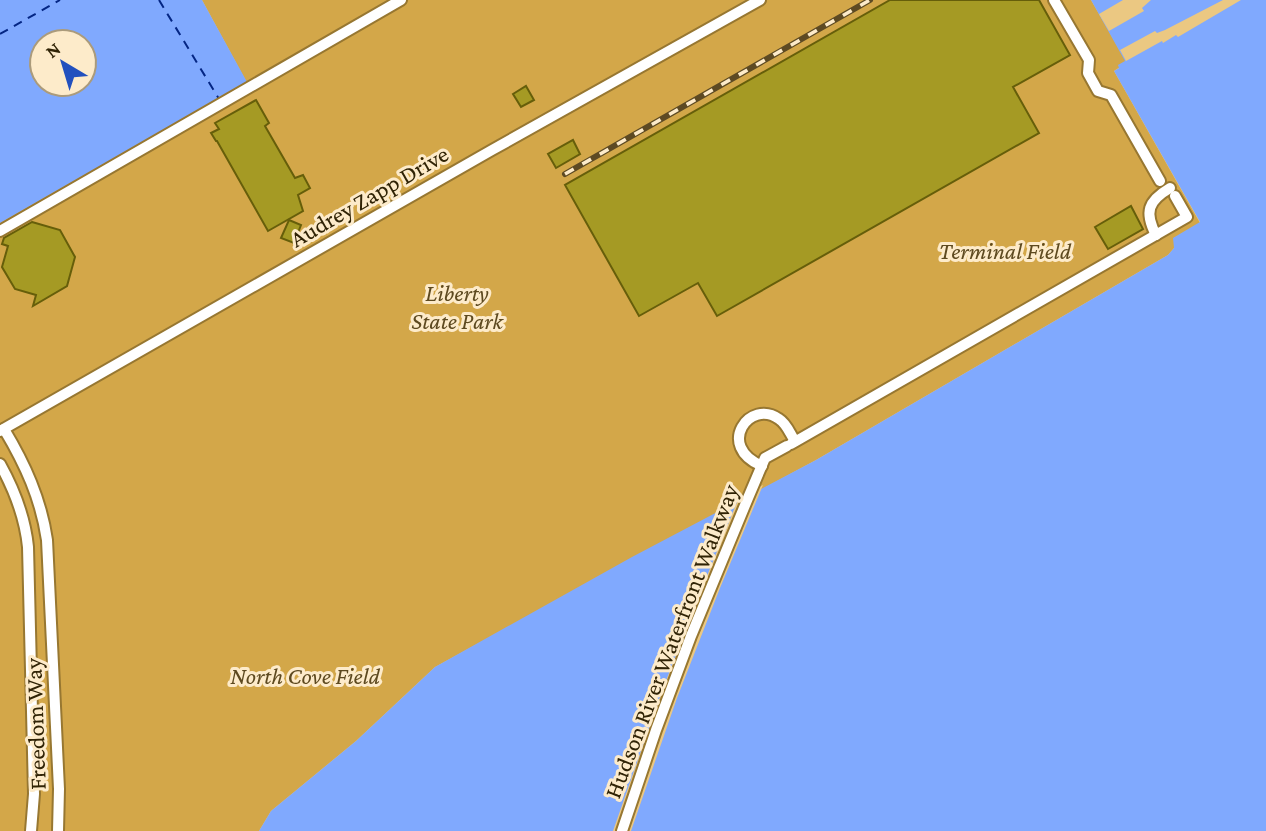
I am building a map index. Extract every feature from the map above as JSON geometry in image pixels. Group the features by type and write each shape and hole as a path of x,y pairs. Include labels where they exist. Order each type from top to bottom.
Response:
{"street":[{"path":"0,231 401,0"},
{"name":"Audrey Zapp Drive","path":"2,430 760,0"},
{"name":"Hudson River Waterfront Walkway","path":"622,831 691,636 765,458 1187,217 1111,95 1098,91 1088,73 1089,60 1054,0"},
{"path":"1156,235 1149,219 1150,207 1157,197 1169,188"},
{"name":"Hudson River Waterfront Walkway","path":"760,471 740,447 739,435 748,419 763,414 778,418 787,427 791,444"},
{"name":"Freedom Way","path":"2,430 27,472 41,507 47,540 59,789 58,831"},
{"name":"Freedom Way","path":"0,464 14,491 25,524 28,547 34,794 31,831"},
{"path":"29,616 52,615"}],"green space":[{"name":"Liberty State Park","path":"202,0 1091,0 1126,61 1114,71 1200,223 1174,238 1174,248 1168,255 816,460 435,667 356,741 271,811 259,831 0,831 0,223 247,83"}],"water":[{"path":"0,0 202,0 247,82 0,223"},
{"path":"1091,0 1266,0 1266,831 259,831 271,811 356,741 435,667 632,557 816,460 1168,255 1174,248 1173,238 1200,222 1114,71 1125,61"}],"pier":[{"path":"1123,0 1151,0 1142,8 1144,11 1109,31 1099,14"},
{"path":"1223,0 1241,0 1178,37 1176,35 1163,43 1162,41 1126,61 1120,50"},
{"path":"763,485 677,698 631,831 613,831 662,691 739,497"}],"building":[{"path":"890,0 1039,0 1070,55 1013,87 1039,133 717,316 698,283 639,316 565,185"},
{"path":"526,86 534,100 521,107 513,94"},
{"path":"256,100 269,123 265,126 295,178 303,175 310,188 298,195 303,211 268,231 211,133 219,129 215,123"},
{"path":"573,140 580,154 556,168 548,154"},
{"path":"1131,206 1143,229 1108,249 1095,227"},
{"path":"289,220 301,225 294,243 281,238"},
{"path":"32,222 60,230 75,257 67,286 33,306 36,295 15,289 2,267 8,246 2,244 4,238"}],"ferry route":[{"path":"0,34 60,0"},
{"path":"159,0 219,99"}],"railway":[{"path":"565,174 870,0"}],"park label":[{"name":"Terminal Field","path":"1005,250"},
{"name":"North Cove Field","path":"305,675"}]}
